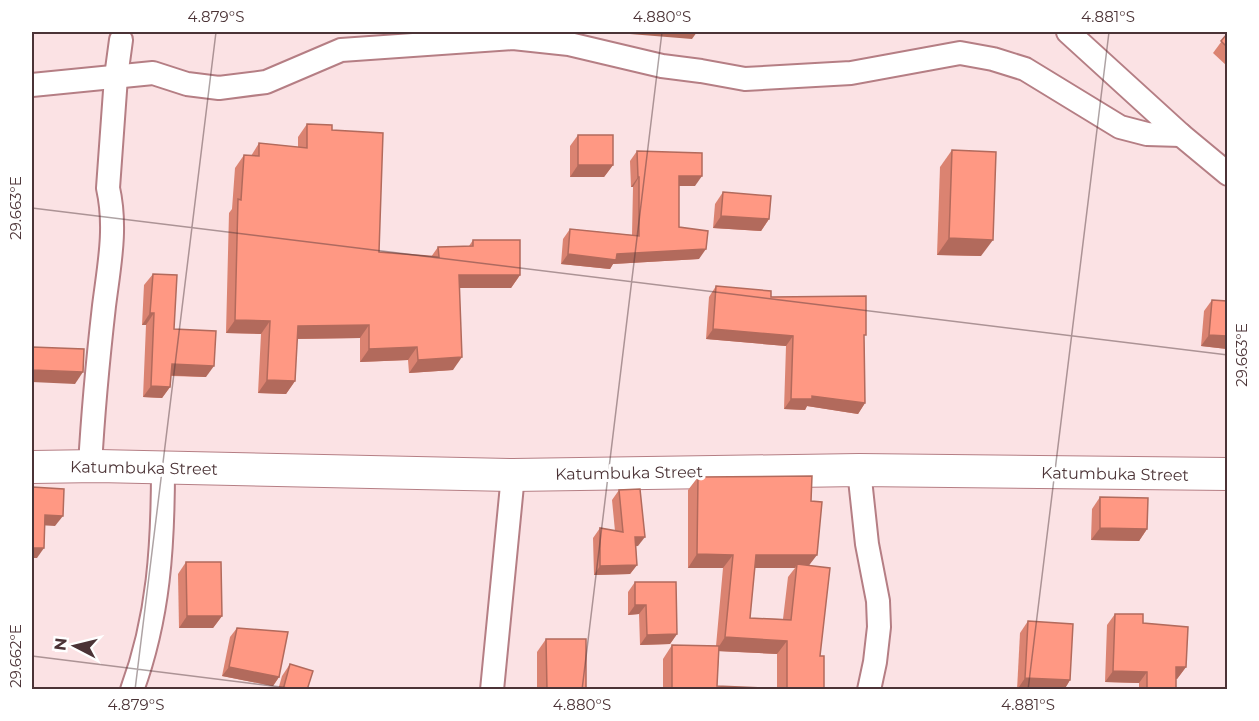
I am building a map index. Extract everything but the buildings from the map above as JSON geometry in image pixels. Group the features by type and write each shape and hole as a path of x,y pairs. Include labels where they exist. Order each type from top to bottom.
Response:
{"main road":[{"name":"Katumbuka Street","path":"32,467 90,466 513,475 859,470 1227,474"}],"street":[{"path":"1068,32 1227,174"},
{"path":"32,86 153,73 187,84 219,88 266,82 341,50 513,38 568,44 662,66 745,79 851,73 960,53 993,59 1025,69 1120,127 1146,134 1181,135"},
{"path":"90,466 92,422 111,260 112,205 108,188 121,40"},
{"path":"132,690 158,591 164,468"},
{"path":"859,470 867,544 878,601 879,627 875,662 868,690"},
{"path":"492,690 513,475"}]}
